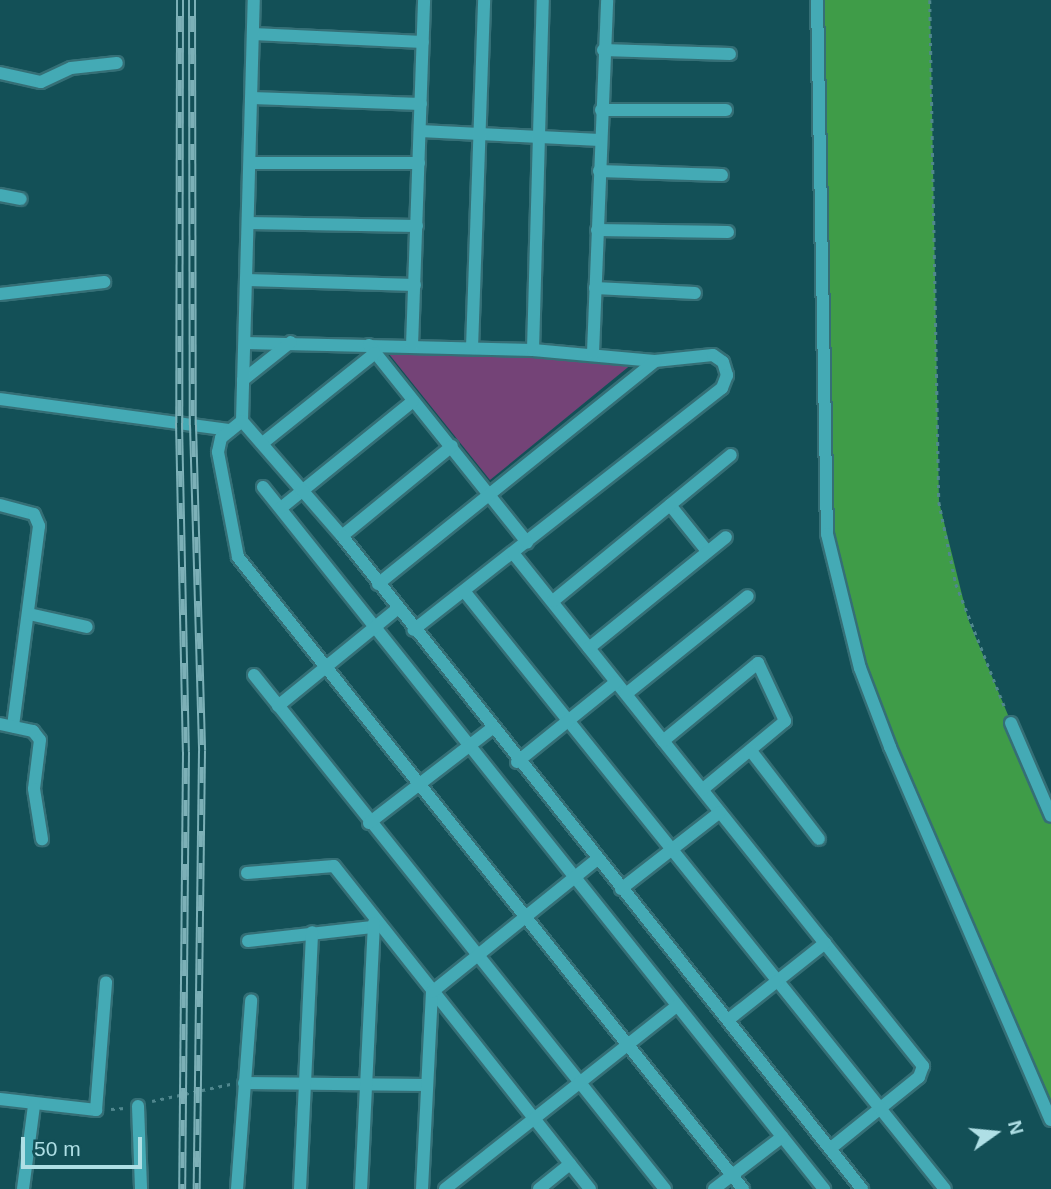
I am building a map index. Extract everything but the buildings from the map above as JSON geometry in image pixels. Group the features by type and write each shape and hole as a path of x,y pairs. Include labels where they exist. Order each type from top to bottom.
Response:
{"street":[{"path":"254,0 242,421 304,488 517,762 862,1189"},
{"path":"412,346 424,0"},
{"path":"472,348 484,0"},
{"path":"533,350 543,0"},
{"path":"593,353 607,0"},
{"path":"817,0 827,534 868,691 1051,1120"},
{"path":"253,34 423,42"},
{"path":"603,50 730,54"},
{"path":"0,73 41,82 71,68 117,63"},
{"path":"252,98 421,104"},
{"path":"601,110 726,110"},
{"path":"420,131 600,140"},
{"path":"250,163 419,163"},
{"path":"599,171 722,175"},
{"path":"0,195 21,199"},
{"path":"248,223 417,226"},
{"path":"597,230 728,232"},
{"path":"247,280 415,285"},
{"path":"0,293 104,282"},
{"path":"595,288 695,293"},
{"path":"245,343 291,341 372,349 412,346 533,350 593,353 655,361 713,355 723,362 725,383 414,630"},
{"path":"243,380 291,341"},
{"path":"372,349 527,542"},
{"path":"264,442 372,349"},
{"path":"379,584 655,361"},
{"path":"0,399 230,430"},
{"path":"281,508 413,401"},
{"path":"242,421 230,430 219,444 218,461 238,557 743,1189"},
{"path":"342,536 452,446"},
{"path":"553,601 731,455"},
{"path":"263,487 824,1189"},
{"path":"0,505 27,510 38,519 29,614 6,725 33,731 40,740 34,789 41,839"},
{"path":"670,505 708,551"},
{"path":"589,648 726,537"},
{"path":"513,553 923,1066 919,1077 831,1148"},
{"path":"464,591 945,1189"},
{"path":"626,694 748,596"},
{"path":"278,706 398,608"},
{"path":"29,614 87,626"},
{"path":"663,741 755,662 786,718 751,751 703,789"},
{"path":"254,675 369,823 477,951 665,1189"},
{"path":"517,762 616,682"},
{"path":"1011,723 1051,816"},
{"path":"369,823 491,729"},
{"path":"751,751 819,839"},
{"path":"621,889 720,812"},
{"path":"422,1189 432,992 477,951 596,860"},
{"path":"247,873 334,866 373,925 432,992 590,1189"},
{"path":"248,942 373,925"},
{"path":"361,1189 373,925"},
{"path":"300,1189 308,1081 312,932"},
{"path":"728,1020 825,943"},
{"path":"0,1099 96,1110 106,982"},
{"path":"237,1189 251,1001"},
{"path":"445,1189 677,1006"},
{"path":"244,1083 308,1081 426,1085"},
{"path":"23,1189 34,1105"},
{"path":"138,1106 141,1189"},
{"path":"714,1189 782,1137"},
{"path":"539,1189 570,1164"}],"path":[{"path":"930,0 939,502 956,584 1011,723"},
{"path":"96,1110 138,1106 244,1083"}],"shaded area":[{"path":"817,0 930,0 939,502 968,619 1051,818 1051,1121 860,668 834,564"},
{"path":"389,354 638,359 490,480"}],"railway":[{"path":"180,0 179,423 186,752 182,1189"},
{"path":"192,0 193,425 202,751 197,1189"}]}
